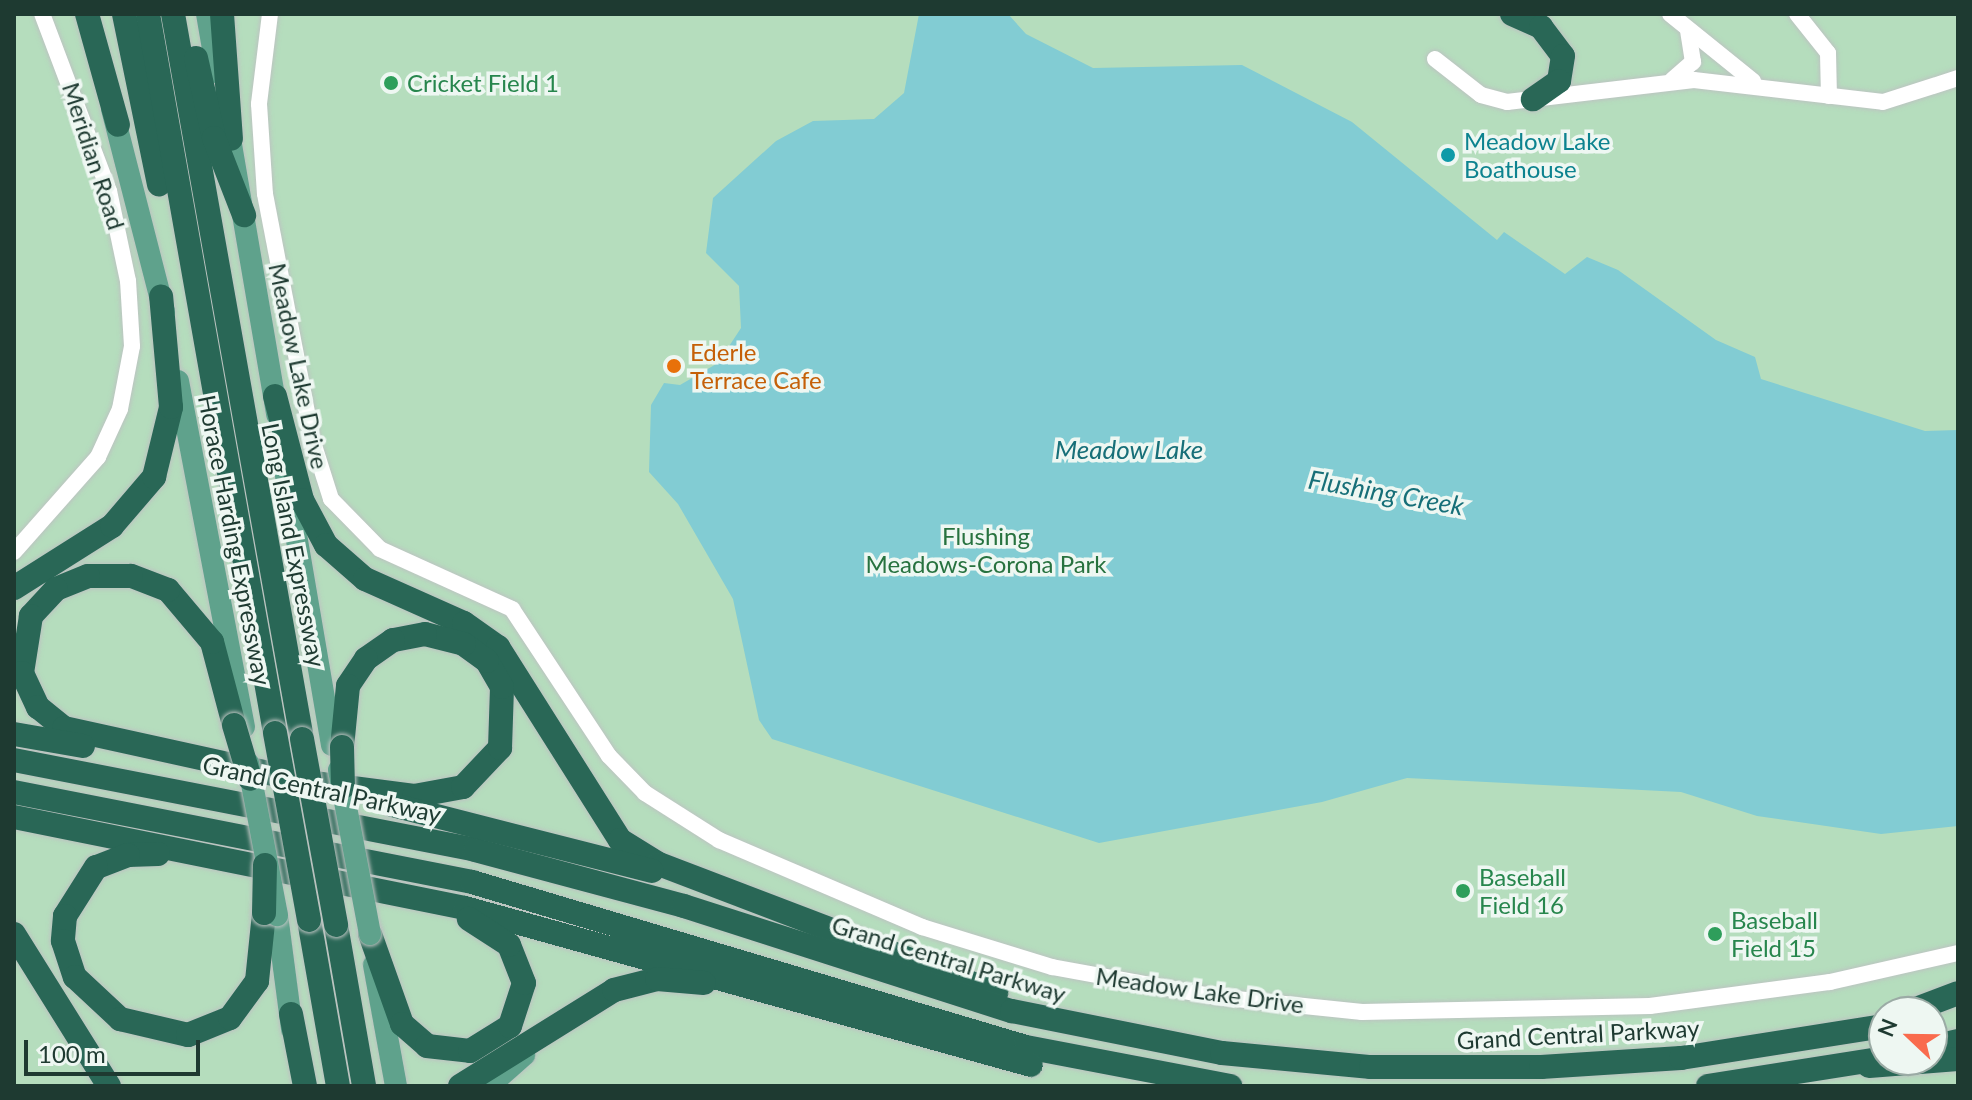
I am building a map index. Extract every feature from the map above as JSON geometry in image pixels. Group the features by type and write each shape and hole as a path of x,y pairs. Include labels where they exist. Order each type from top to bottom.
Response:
{"highway":[{"path":"87,14 118,125"},
{"path":"124,14 192,359 222,449"},
{"path":"148,14 222,449 338,1086"},
{"name":"Long Island Expressway","path":"173,14 364,1086"},
{"path":"187,14 208,119 244,215"},
{"path":"222,14 231,139"},
{"path":"1519,16 1558,14"},
{"path":"1519,16 1563,56 1559,81 1533,99"},
{"path":"14,588 112,526 154,477 171,407 161,296"},
{"path":"275,396 302,500 333,552 365,579 491,641 612,832 649,859 712,885 861,937 1075,1026"},
{"path":"141,750 64,728 26,685 26,627 46,597 75,579 131,576 179,598 212,642 239,726 250,779"},
{"path":"14,734 141,750 314,783 414,796 463,787 500,748 502,687 487,661 464,644 425,634 393,640 366,659 348,686 337,746 343,787"},
{"name":"Grand Central Parkway","path":"14,760 496,855 1075,1026 1243,1056 1441,1069 1681,1058 1868,1028"},
{"path":"314,783 712,885"},
{"path":"14,792 472,882 679,938 984,1036 1230,1086"},
{"path":"14,817 271,868 618,946 804,1005 1051,1070 1196,1081"},
{"path":"160,854 271,868 271,914 264,954 252,992 230,1018 188,1035 143,1029 110,1013 75,977 63,941 74,892 117,857 160,854"},
{"path":"370,934 392,1007 427,1046 481,1048 516,1016 522,973 502,937 477,921 378,892"},
{"path":"14,934 109,1086"},
{"path":"460,1086 614,990 680,979 804,1005"},
{"path":"291,1014 305,1086"},
{"path":"1822,1069 1958,1059"},
{"path":"1708,1086 1868,1061"}],"main road":[{"name":"Horace Harding Expressway","path":"76,14 118,125 161,296 239,726"},
{"path":"207,14 337,746"},
{"path":"250,779 271,868"},
{"path":"343,787 396,1086"},
{"path":"271,914 291,1014 297,1086"},
{"path":"489,1086 614,990"}],"street":[{"name":"Meridian Road","path":"14,552 98,457 120,409 132,346 128,281 109,191 42,14"},
{"name":"Meadow Lake Drive","path":"270,14 259,104 265,194 312,439 331,499 380,549 512,609 609,756 645,793 719,840 922,927 1052,967 1217,997 1362,1012 1650,1006 1830,982 1958,953"},
{"path":"1670,14 1758,84"},
{"path":"1797,14 1828,53 1829,96"},
{"path":"1667,81 1693,62 1684,27"},
{"path":"1435,59 1488,98 1533,99 1667,81 1758,84 1829,96 1896,102 1958,78"}],"green space":[{"name":"Flushing Meadows-Corona Park","path":"14,14 1958,14 1958,1086 14,1086"}],"water":[{"name":"Meadow Lake","path":"919,14 1008,14 1026,34 1093,68 1242,65 1352,122 1497,240 1504,232 1565,274 1587,257 1618,270 1716,340 1755,357 1761,379 1925,431 1958,430 1958,826 1881,834 1757,816 1681,792 1407,778 1322,802 1099,843 772,739 759,720 733,599 678,504 649,472 651,405 664,383 680,385 718,363 741,328 739,286 706,253 713,198 776,141 813,121 874,119 904,93"}],"place":[{"name":"Cricket Field 1","path":"391,83"},
{"name":"Meadow Lake Boathouse","path":"1448,155"},
{"name":"Ederle Terrace Cafe","path":"674,366"},
{"name":"Baseball Field 16","path":"1463,891"},
{"name":"Baseball Field 15","path":"1715,934"}],"water label":[{"name":"Flushing Creek","path":"1386,493"}]}
